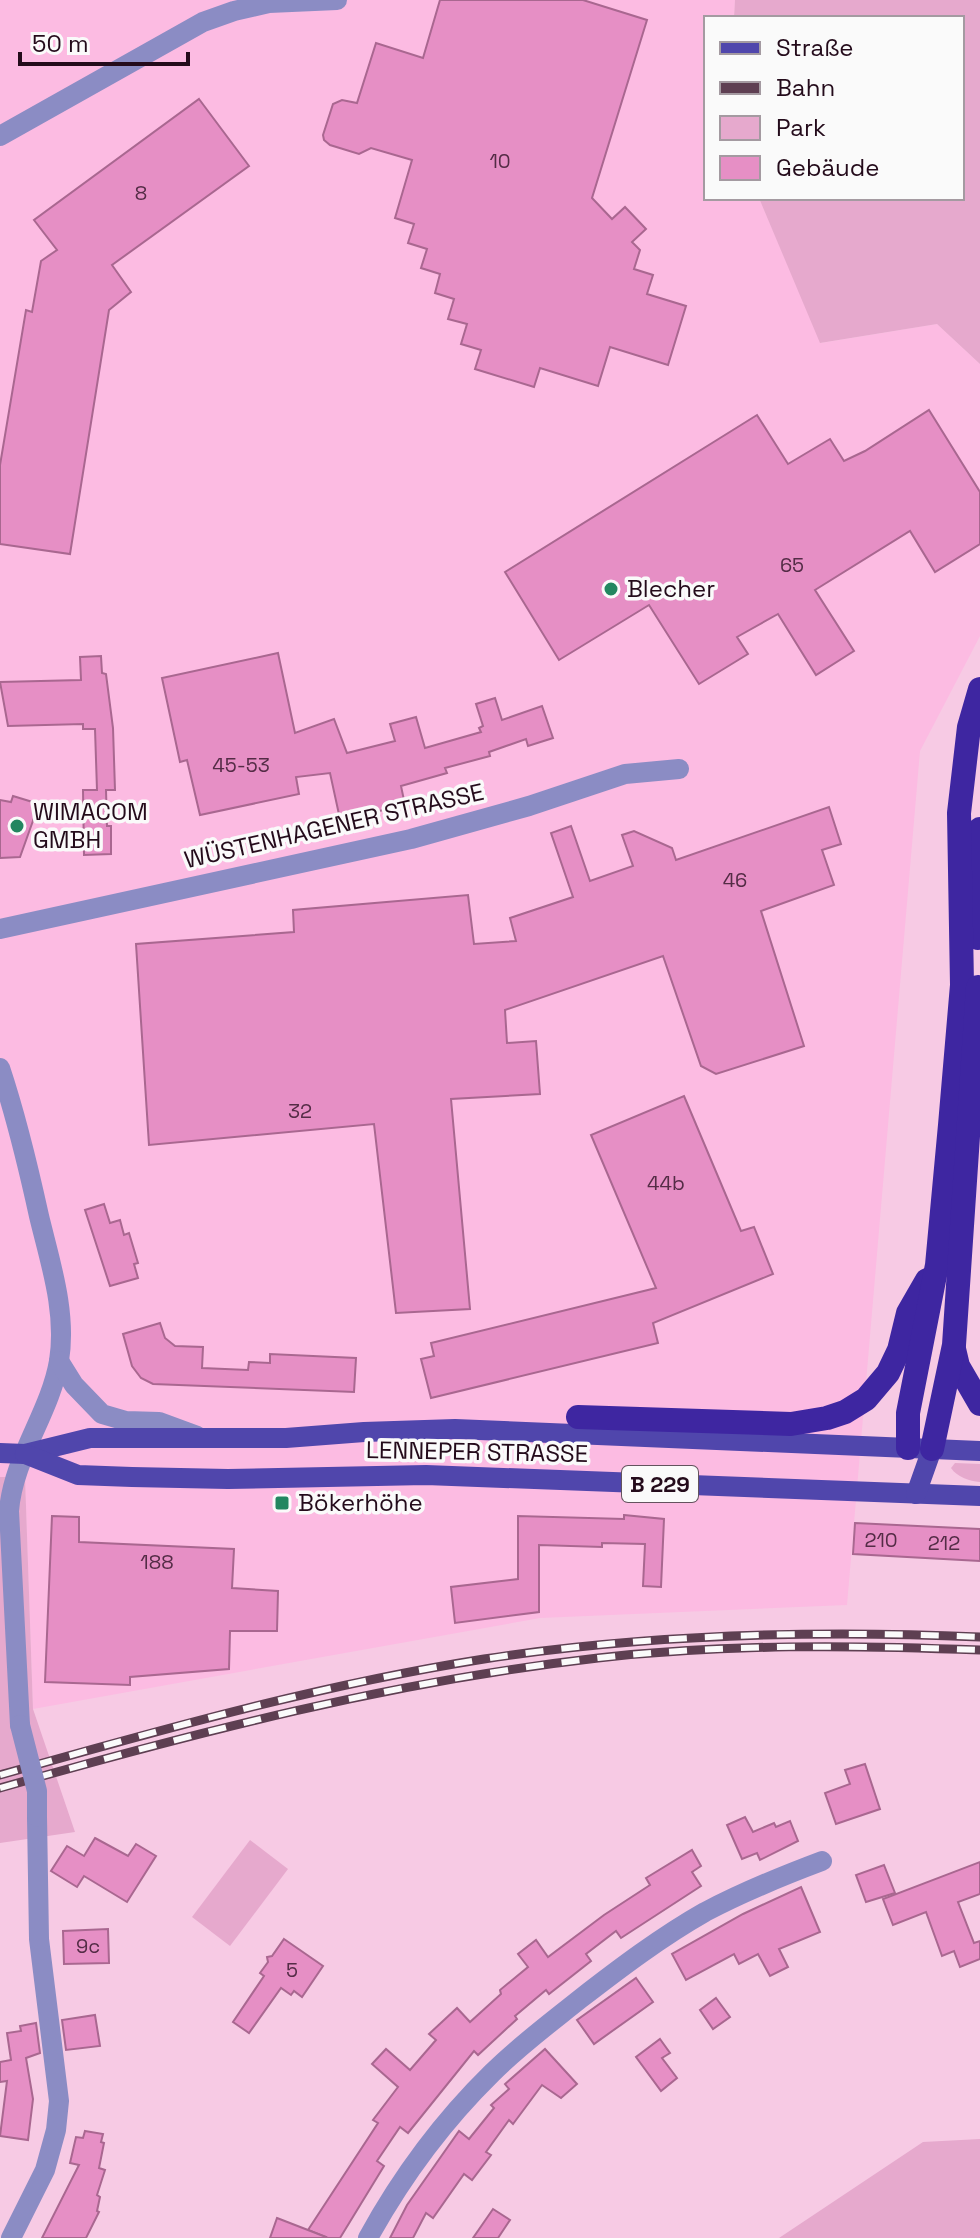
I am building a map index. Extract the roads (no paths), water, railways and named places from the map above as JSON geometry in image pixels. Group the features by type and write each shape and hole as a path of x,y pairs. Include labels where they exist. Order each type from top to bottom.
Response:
{"highway":[{"path":"920,1448 910,1401 937,1265 962,985 959,813 969,727 980,689"},
{"path":"920,1448 954,1345 979,977 980,829"},
{"path":"578,1417 791,1424 845,1412 866,1399 888,1373 899,1350 908,1313 937,1265"},
{"path":"954,1345 958,1366 980,1404"}],"main road":[{"path":"545,1433 578,1417"},
{"name":"LENNEPER STRASSE","path":"0,1453 25,1454 90,1438 286,1438 441,1429 980,1451"},
{"path":"916,1494 920,1448"},
{"name":"LENNEPER STRASSE","path":"25,1454 78,1475 228,1479 426,1475 980,1496"}],"street":[{"path":"0,136 203,22 269,3 337,0"},
{"name":"WÜSTENHAGENER STRASSE","path":"0,929 411,839 529,806 625,774 679,769"},
{"path":"0,1068 13,1106 55,1283 61,1336 59,1361 11,1488 9,1511 20,1725 37,1791 39,1939 59,2101 56,2130 45,2170 11,2238"},
{"path":"59,1361 74,1385 102,1414 126,1421 159,1422 206,1439"},
{"path":"368,2238 418,2157 482,2084 530,2038 626,1963 704,1913 766,1883 822,1861"}],"railway":[{"path":"0,1775 301,1695 484,1659 607,1644 731,1636 856,1634 980,1637"},
{"path":"0,1788 222,1728 371,1694 522,1668 646,1653 741,1648 980,1650"}],"place":[{"name":"Blecher","path":"611,589"},
{"name":"WIMACOM GMBH","path":"17,826"},
{"name":"Bökerhöhe","path":"282,1503"}]}
